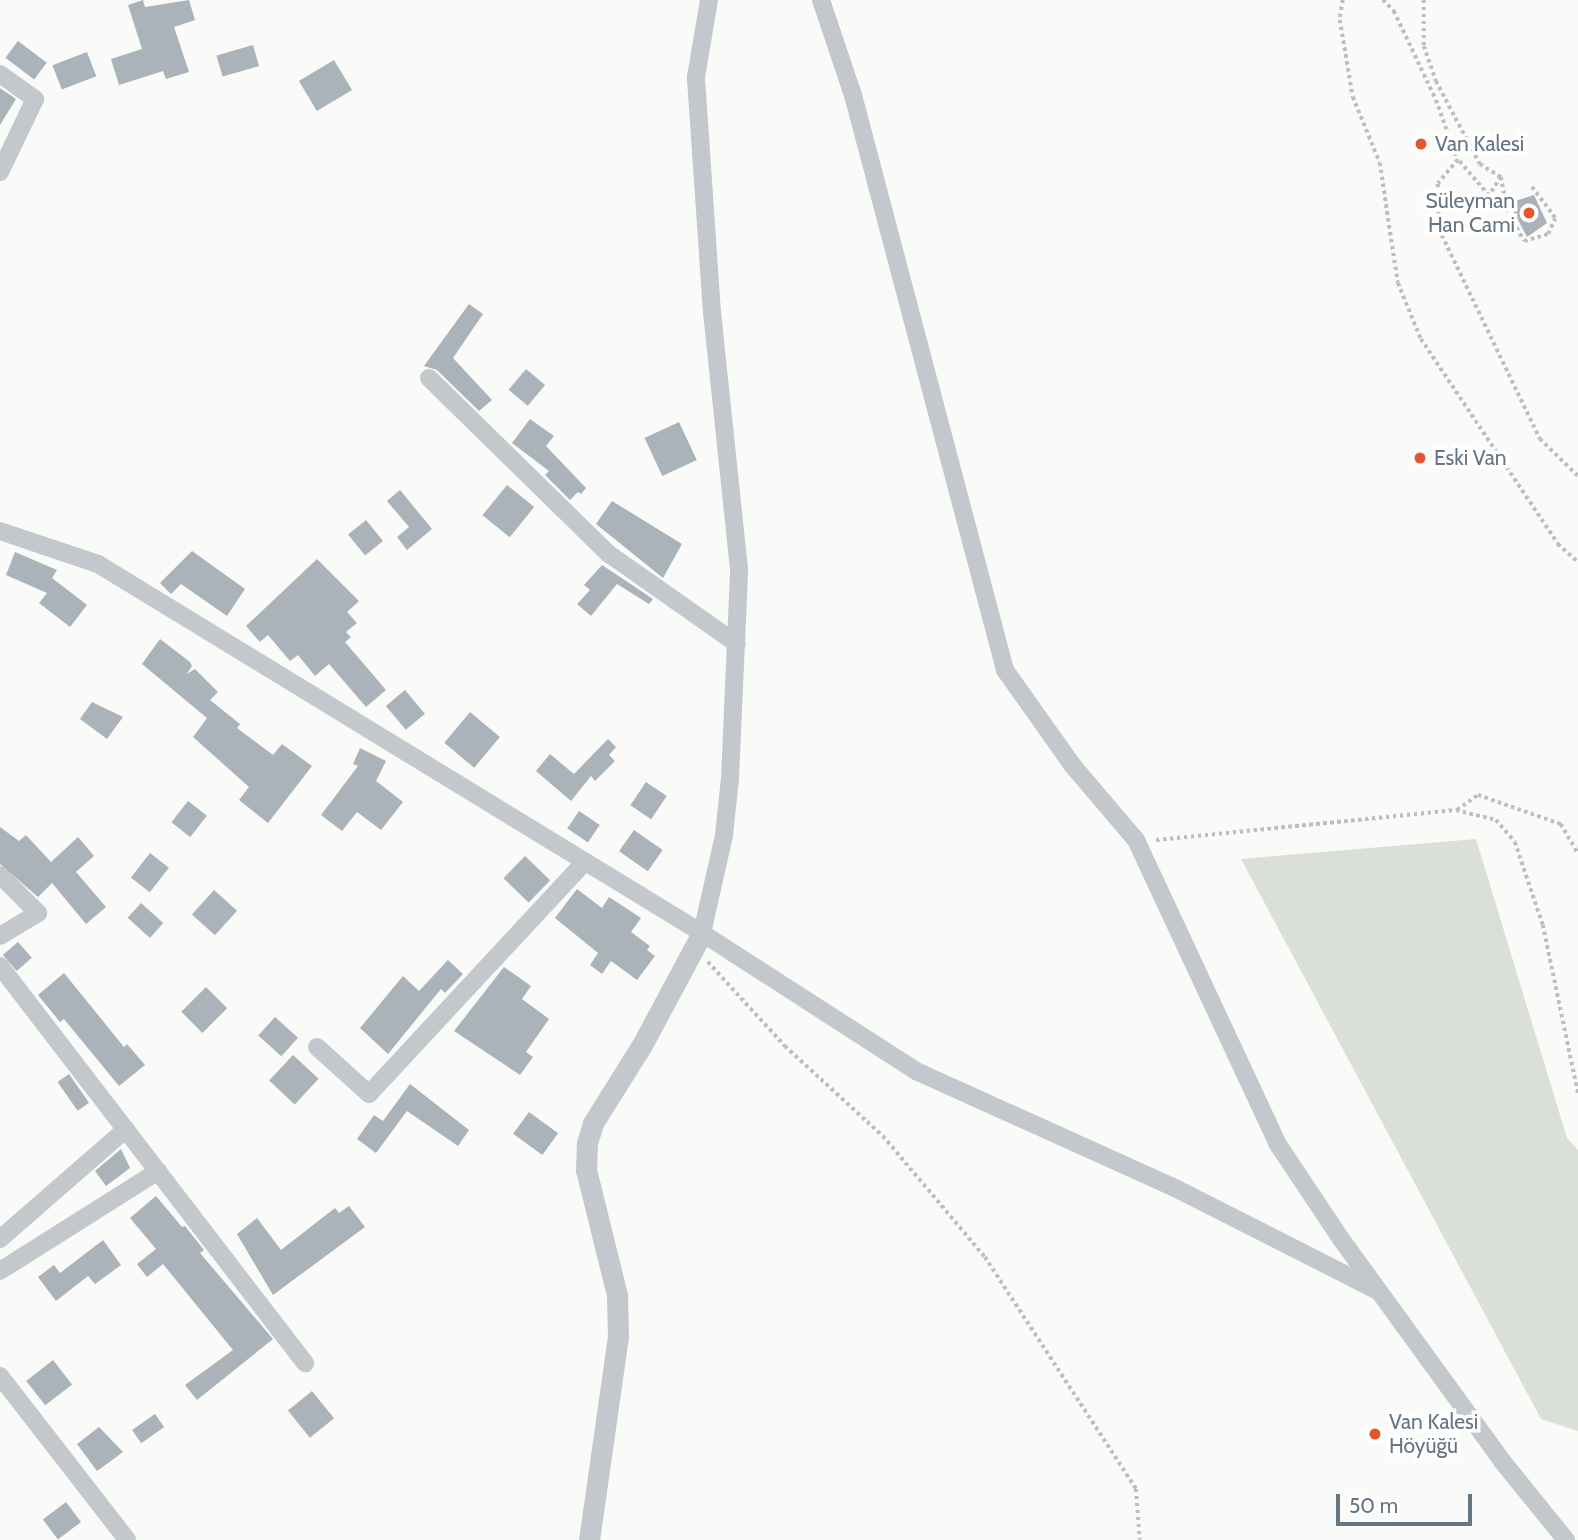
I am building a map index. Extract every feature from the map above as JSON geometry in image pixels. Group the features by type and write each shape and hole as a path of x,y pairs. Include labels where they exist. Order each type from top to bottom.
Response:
{"street":[{"path":"589,1540 608,1434 618,1337 617,1295 586,1170 587,1143 593,1123 642,1045 702,933 725,824 740,569 712,313 696,76 709,0"},
{"path":"821,0 853,95 1005,670 1073,765 1136,840 1277,1143 1380,1292 1566,1540"},
{"path":"0,74 35,99 0,173"},
{"path":"429,378 609,554 737,644"},
{"path":"0,531 98,565 702,933 916,1071 1177,1189 1380,1292"},
{"path":"317,1047 369,1094 584,863"},
{"path":"0,874 38,913 0,936"},
{"path":"0,966 305,1363"},
{"path":"0,1238 126,1129"},
{"path":"0,1270 158,1171"},
{"path":"0,1376 127,1540"}],"path":[{"path":"1343,0 1340,20 1353,97 1380,163 1398,283 1421,339 1558,544 1578,562"},
{"path":"1383,0 1394,11 1426,79 1458,160 1489,196 1501,177"},
{"path":"1424,0 1424,46 1433,73 1480,164 1501,177 1507,209 1524,241 1548,234 1555,218 1531,187"},
{"path":"1426,79 1433,73"},
{"path":"1458,160 1438,184 1439,229 1540,439 1578,476"},
{"path":"1456,810 1478,795 1560,824 1578,854"},
{"path":"1136,840 1456,810 1496,820 1514,842 1543,925 1578,1093"},
{"path":"702,933 702,956 785,1046 883,1136 985,1257 1136,1489 1140,1540"}],"shaded area":[{"path":"1476,839 1567,1138 1578,1150 1578,1431 1541,1419 1241,859"}],"building":[{"path":"143,0 145,7 189,0 195,20 174,27 189,72 166,79 163,71 119,85 111,59 142,49 128,5"},
{"path":"18,41 47,63 34,79 5,58"},
{"path":"253,45 259,66 223,77 216,55"},
{"path":"87,52 96,76 62,90 52,65"},
{"path":"334,60 352,90 317,111 299,81"},
{"path":"0,88 16,99 0,125"},
{"name":"Süleyman Han Cami","path":"1534,195 1547,223 1527,237 1509,203"},
{"path":"469,304 483,314 453,358 492,400 479,411 437,370 424,366"},
{"path":"526,369 545,385 528,406 509,390"},
{"path":"530,419 554,436 546,446 586,488 581,494 578,492 570,500 545,475 549,471 512,443"},
{"path":"679,422 697,460 662,476 645,438"},
{"path":"507,485 534,507 510,537 482,515"},
{"path":"400,490 432,529 407,550 397,537 409,527 387,501"},
{"path":"612,501 682,544 663,578 596,524"},
{"path":"366,520 383,541 365,555 348,534"},
{"path":"192,551 245,589 227,616 181,584 171,594 160,583"},
{"path":"15,552 57,570 52,578 87,605 70,627 39,603 47,593 6,575"},
{"path":"317,559 359,601 347,612 357,623 346,632 351,637 345,642 386,690 366,707 329,664 315,676 298,655 290,661 268,635 260,642 246,626"},
{"path":"602,565 653,599 649,604 617,584 591,616 577,604 590,590 584,585"},
{"path":"160,639 190,662 192,666 187,674 195,669 218,692 210,700 240,724 237,728 273,755 282,744 312,766 268,823 239,800 249,787 193,737 207,718 142,664"},
{"path":"405,690 425,714 406,730 386,706"},
{"path":"92,702 123,717 107,739 80,719"},
{"path":"470,712 500,737 474,768 444,743"},
{"path":"608,739 616,747 609,755 615,761 595,781 591,776 571,801 536,771 550,754 574,774"},
{"path":"360,748 386,761 376,781 403,802 381,830 357,812 342,831 321,815 358,766 353,764"},
{"path":"646,782 667,796 651,819 630,805"},
{"path":"188,801 207,816 190,837 171,822"},
{"path":"579,811 600,825 588,842 567,828"},
{"path":"0,827 19,841 26,835 51,862 78,837 94,856 76,872 106,907 86,924 52,883 38,897 0,864"},
{"path":"634,830 663,850 648,871 619,851"},
{"path":"150,853 169,868 150,892 131,877"},
{"path":"525,856 550,880 529,903 503,878"},
{"path":"577,889 602,908 609,897 641,918 631,932 650,946 647,950 655,956 637,980 611,961 602,974 590,965 598,953 555,918"},
{"path":"214,890 237,911 215,935 192,915"},
{"path":"141,903 163,923 150,938 128,918"},
{"path":"18,942 32,958 17,971 3,955"},
{"path":"448,960 463,974 445,993 441,989 388,1054 360,1028 403,976 419,991"},
{"path":"504,967 531,986 522,999 549,1019 526,1052 533,1057 520,1075 454,1031"},
{"path":"64,973 124,1047 127,1044 145,1065 119,1086 64,1019 60,1022 38,995"},
{"path":"206,987 227,1008 202,1033 181,1012"},
{"path":"275,1017 298,1038 281,1056 258,1036"},
{"path":"293,1055 319,1079 295,1104 269,1081"},
{"path":"69,1074 89,1103 78,1111 58,1082"},
{"path":"410,1084 469,1130 458,1146 407,1111 376,1153 357,1139 374,1115 383,1121"},
{"path":"529,1112 558,1133 542,1155 513,1134"},
{"path":"121,1149 130,1168 106,1186 95,1171"},
{"path":"156,1196 182,1227 185,1226 204,1250 200,1253 273,1339 197,1400 185,1385 233,1350 163,1264 147,1277 137,1264 156,1249 130,1218"},
{"path":"349,1206 365,1227 273,1295 237,1234 257,1218 281,1250 335,1208 339,1213"},
{"path":"103,1240 121,1265 95,1284 88,1276 56,1301 38,1277 54,1265 60,1273"},
{"path":"53,1360 72,1384 45,1405 26,1381"},
{"path":"312,1391 334,1418 310,1438 288,1411"},
{"path":"155,1414 164,1427 141,1443 132,1430"},
{"path":"99,1427 123,1452 97,1471 77,1444"},
{"path":"66,1502 81,1522 58,1539 43,1519"}],"place":[{"name":"Van Kalesi","path":"1421,144"},
{"name":"Süleyman Han Cami","path":"1529,213"},
{"name":"Eski Van","path":"1420,458"},
{"name":"Van Kalesi Höyüğü","path":"1375,1434"}]}
